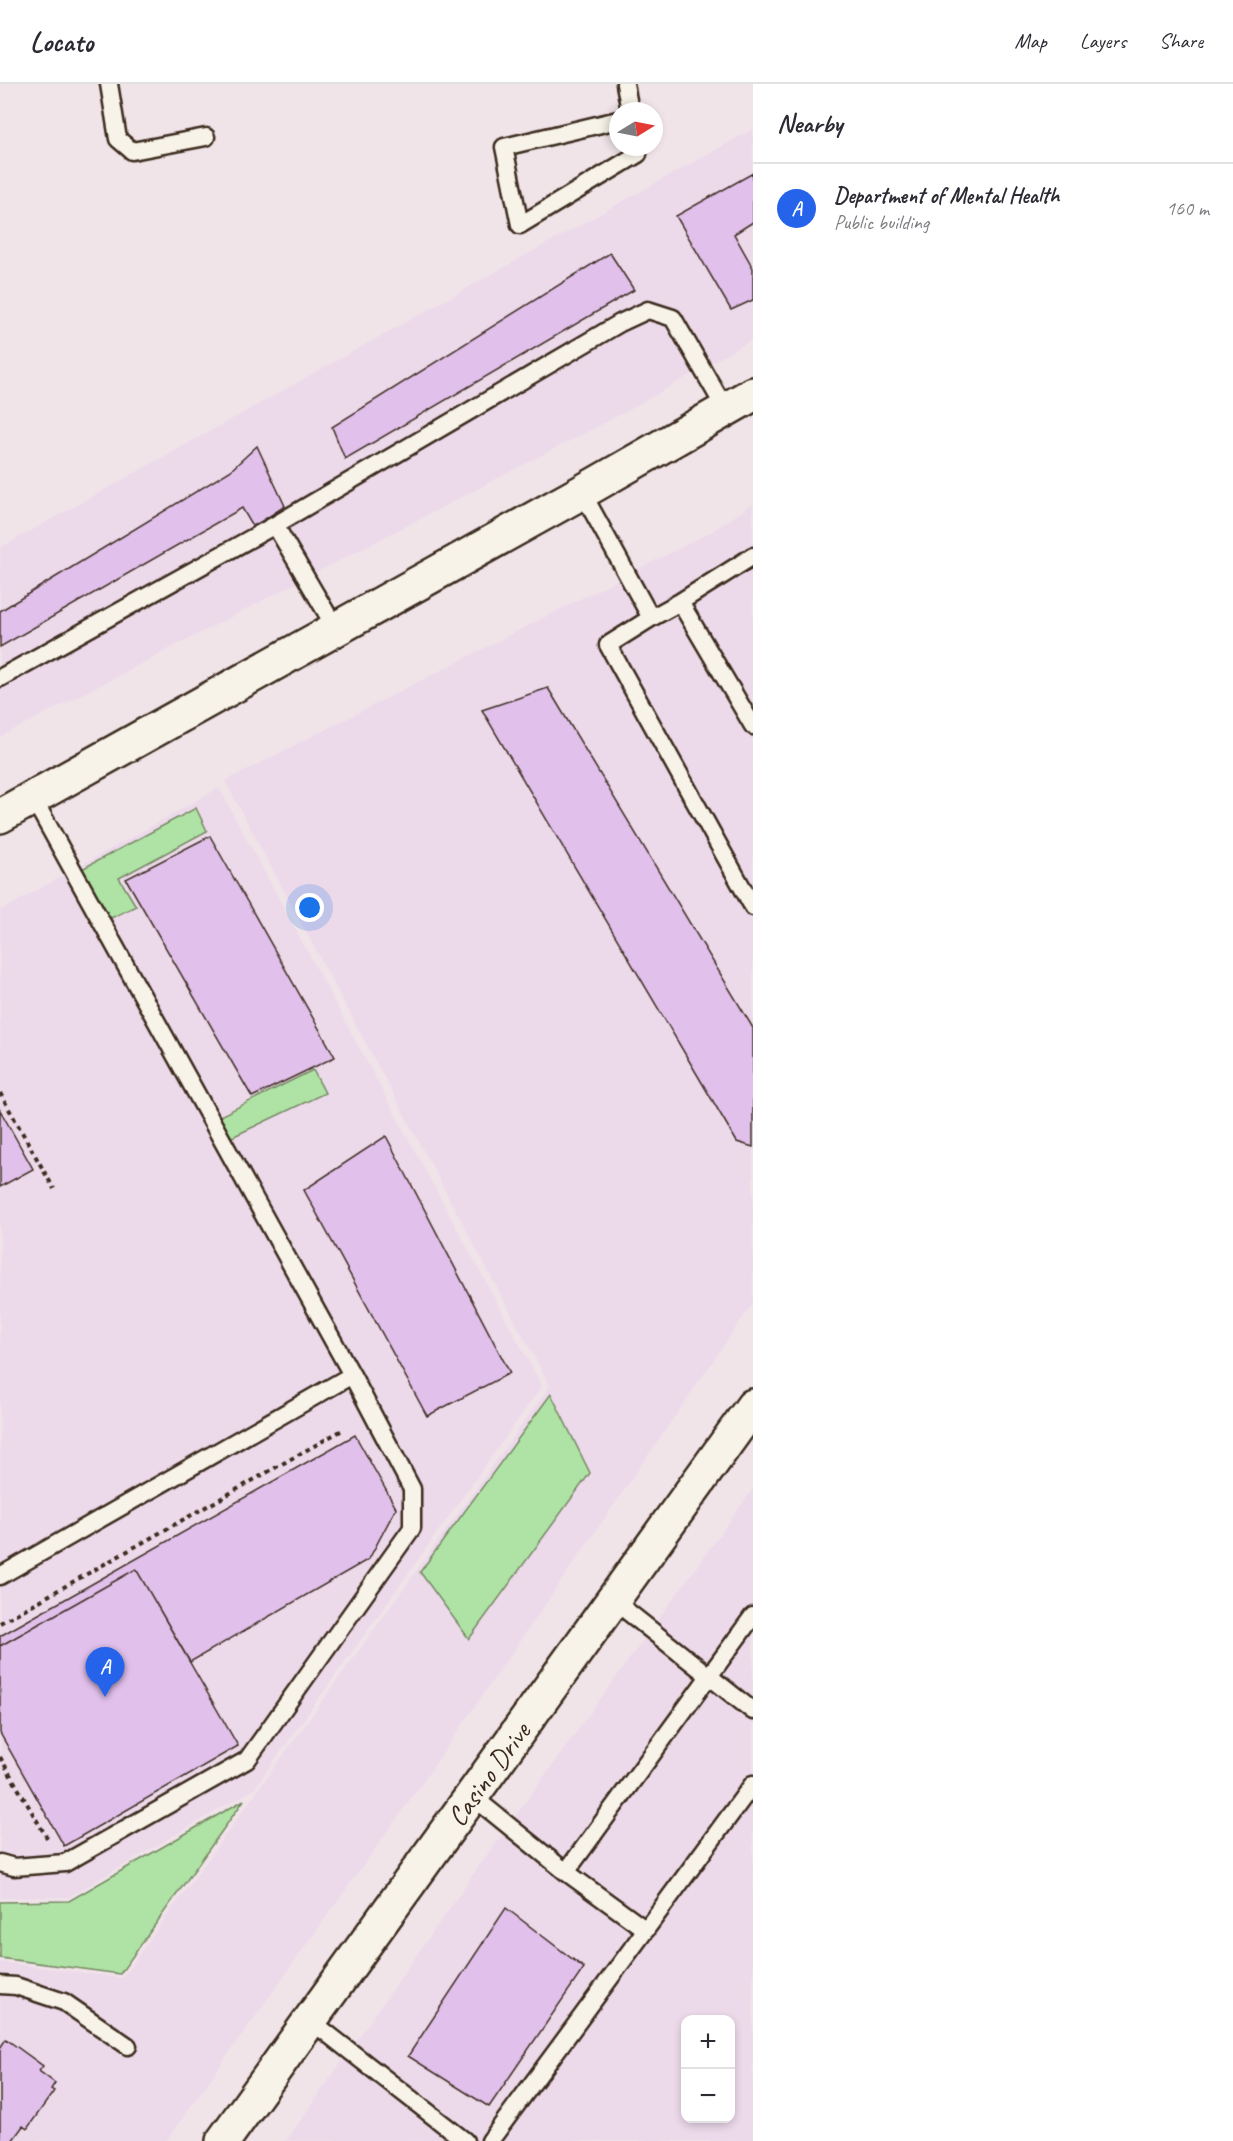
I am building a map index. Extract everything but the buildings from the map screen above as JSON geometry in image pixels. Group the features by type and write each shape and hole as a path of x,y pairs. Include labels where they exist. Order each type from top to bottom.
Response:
{"street":[{"path":"0,816 746,399"},
{"name":"Casino Drive","path":"223,2141 753,1406"}],"lane":[{"path":"109,84 118,139 132,151 206,137"},
{"path":"625,84 628,102"},
{"path":"609,122 504,147 520,225 635,156"},
{"path":"0,678 275,525 620,323 648,310 673,318 746,399"},
{"path":"582,492 651,618"},
{"path":"275,525 336,629"},
{"path":"753,556 608,645 753,907"},
{"path":"680,602 753,726"},
{"path":"0,1863 14,1867 65,1863 247,1761 412,1528 412,1489 352,1375 33,798"},
{"path":"0,1576 352,1375"},
{"path":"613,1600 753,1711"},
{"path":"566,1872 753,1616"},
{"path":"490,2141 753,1784"},
{"path":"472,1796 566,1872 646,1929"},
{"path":"0,1984 16,1986 63,2002 128,2046"},
{"path":"310,2020 465,2141"}],"path":[{"path":"0,1093 54,1189"},
{"path":"0,1623 344,1429"},
{"path":"0,1757 60,1863"}],"shaded area":[{"path":"753,129 753,339 627,411 0,737 0,548"},
{"path":"753,504 753,1303 422,1783 166,2141 0,2141 0,1962 122,1978 550,1386 225,781 711,532"},
{"path":"219,788 542,1386 254,1789 69,1897 0,1898 0,911"},
{"path":"753,1489 753,2141 286,2141 487,1855"}],"green space":[{"path":"196,808 207,831 119,878 136,906 109,919 80,870"},
{"path":"313,1070 325,1093 230,1138 218,1117"},
{"path":"551,1394 590,1473 469,1639 420,1572"},
{"path":"244,1800 120,1974 0,1958 0,1902 69,1901"}],"place":[{"name":"Department of Mental Health","path":"105,1697"}]}
